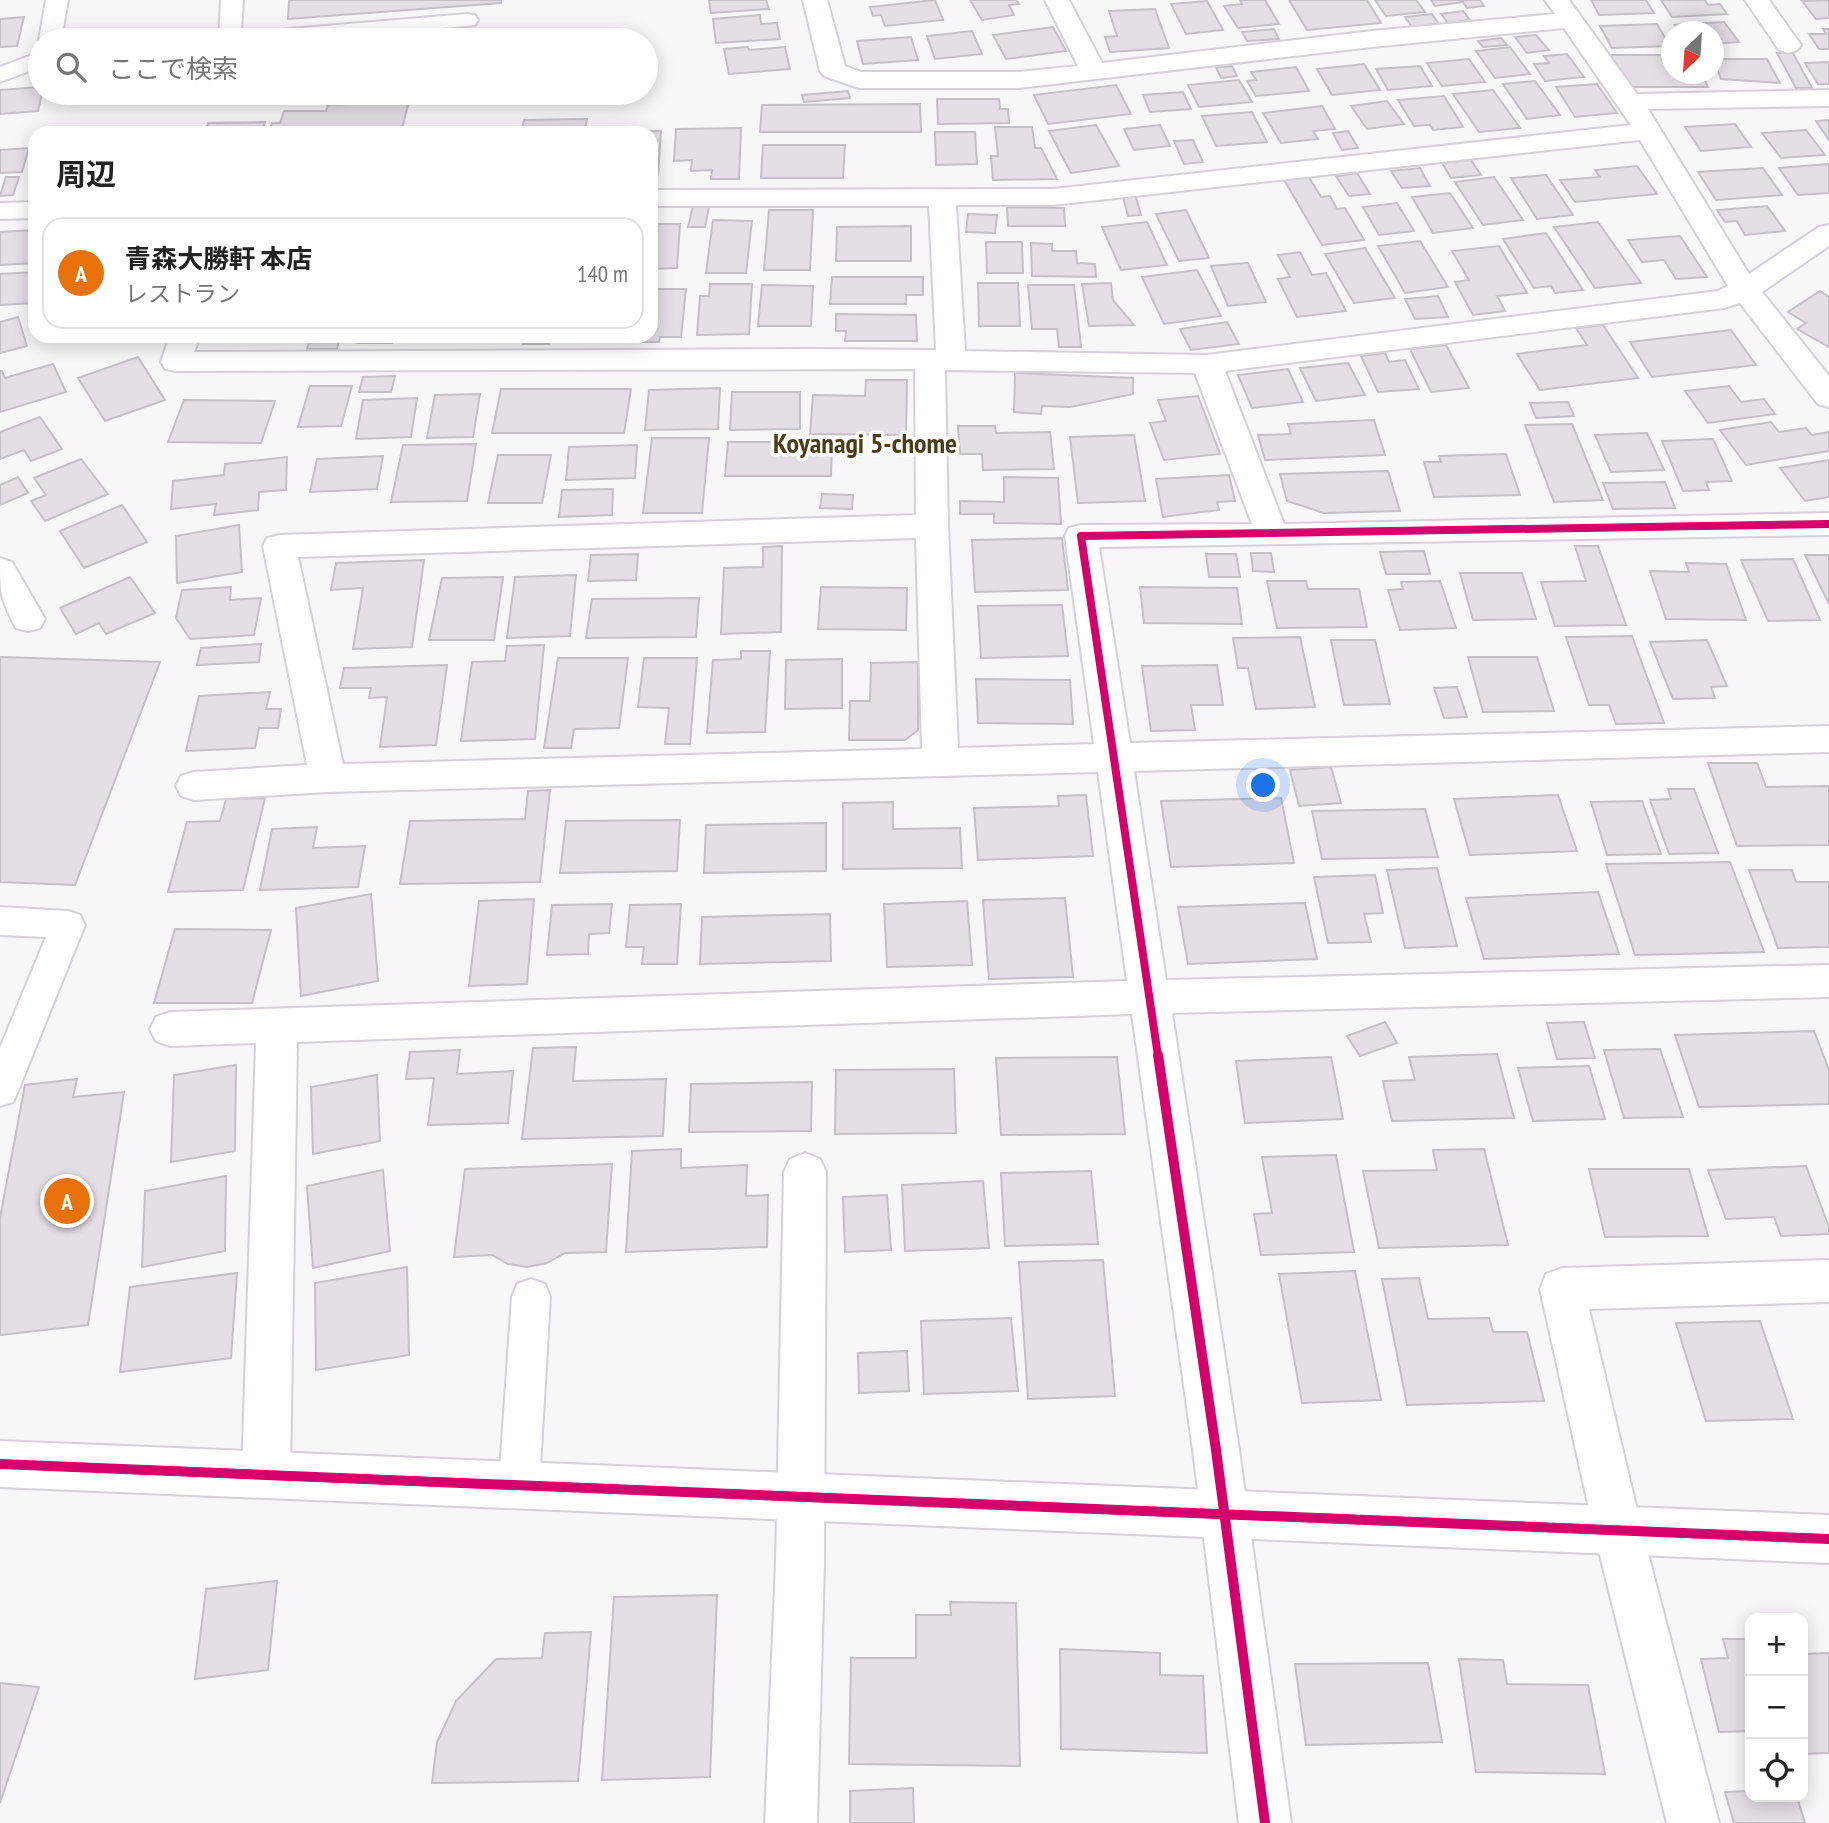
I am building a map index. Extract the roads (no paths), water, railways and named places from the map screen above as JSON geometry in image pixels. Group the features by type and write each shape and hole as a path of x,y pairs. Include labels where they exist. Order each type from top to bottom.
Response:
{"street":[{"path":"815,0 833,71 859,80 922,78 1000,81 1563,10 1630,102 1745,290 1829,397"},
{"path":"1057,0 1093,71"},
{"path":"1757,0 1788,46"},
{"path":"1630,102 1829,98"},
{"path":"658,198 1052,197 1646,131"},
{"path":"942,196 941,360 932,527 942,763"},
{"path":"0,211 28,209"},
{"path":"183,343 176,362 941,360 1207,364 1724,299 1745,290 1829,233"},
{"path":"1207,364 1272,535"},
{"path":"1265,1823 1225,1515 1081,536 1829,524"},
{"path":"328,778 279,546 932,527"},
{"path":"0,570 28,619"},
{"path":"194,786 328,778 1829,739"},
{"path":"170,1029 1150,998 1829,981"},
{"path":"266,1475 277,1027"},
{"path":"791,1823 801,1497 805,1172"},
{"path":"1693,1823 1618,1531 1562,1289 1829,1281"},
{"path":"0,1464 1829,1539"}],"lane":[{"path":"52,28 57,0"},
{"path":"231,28 232,0"},
{"path":"372,28 467,20"},
{"path":"0,75 28,64"},
{"path":"0,921 68,925 0,1091"},
{"path":"519,1485 531,1297"}],"place":[{"name":"青森大勝軒 本店","path":"67,1201"}],"district":[{"name":"Koyanagi 5-chome","path":"865,442"}]}
